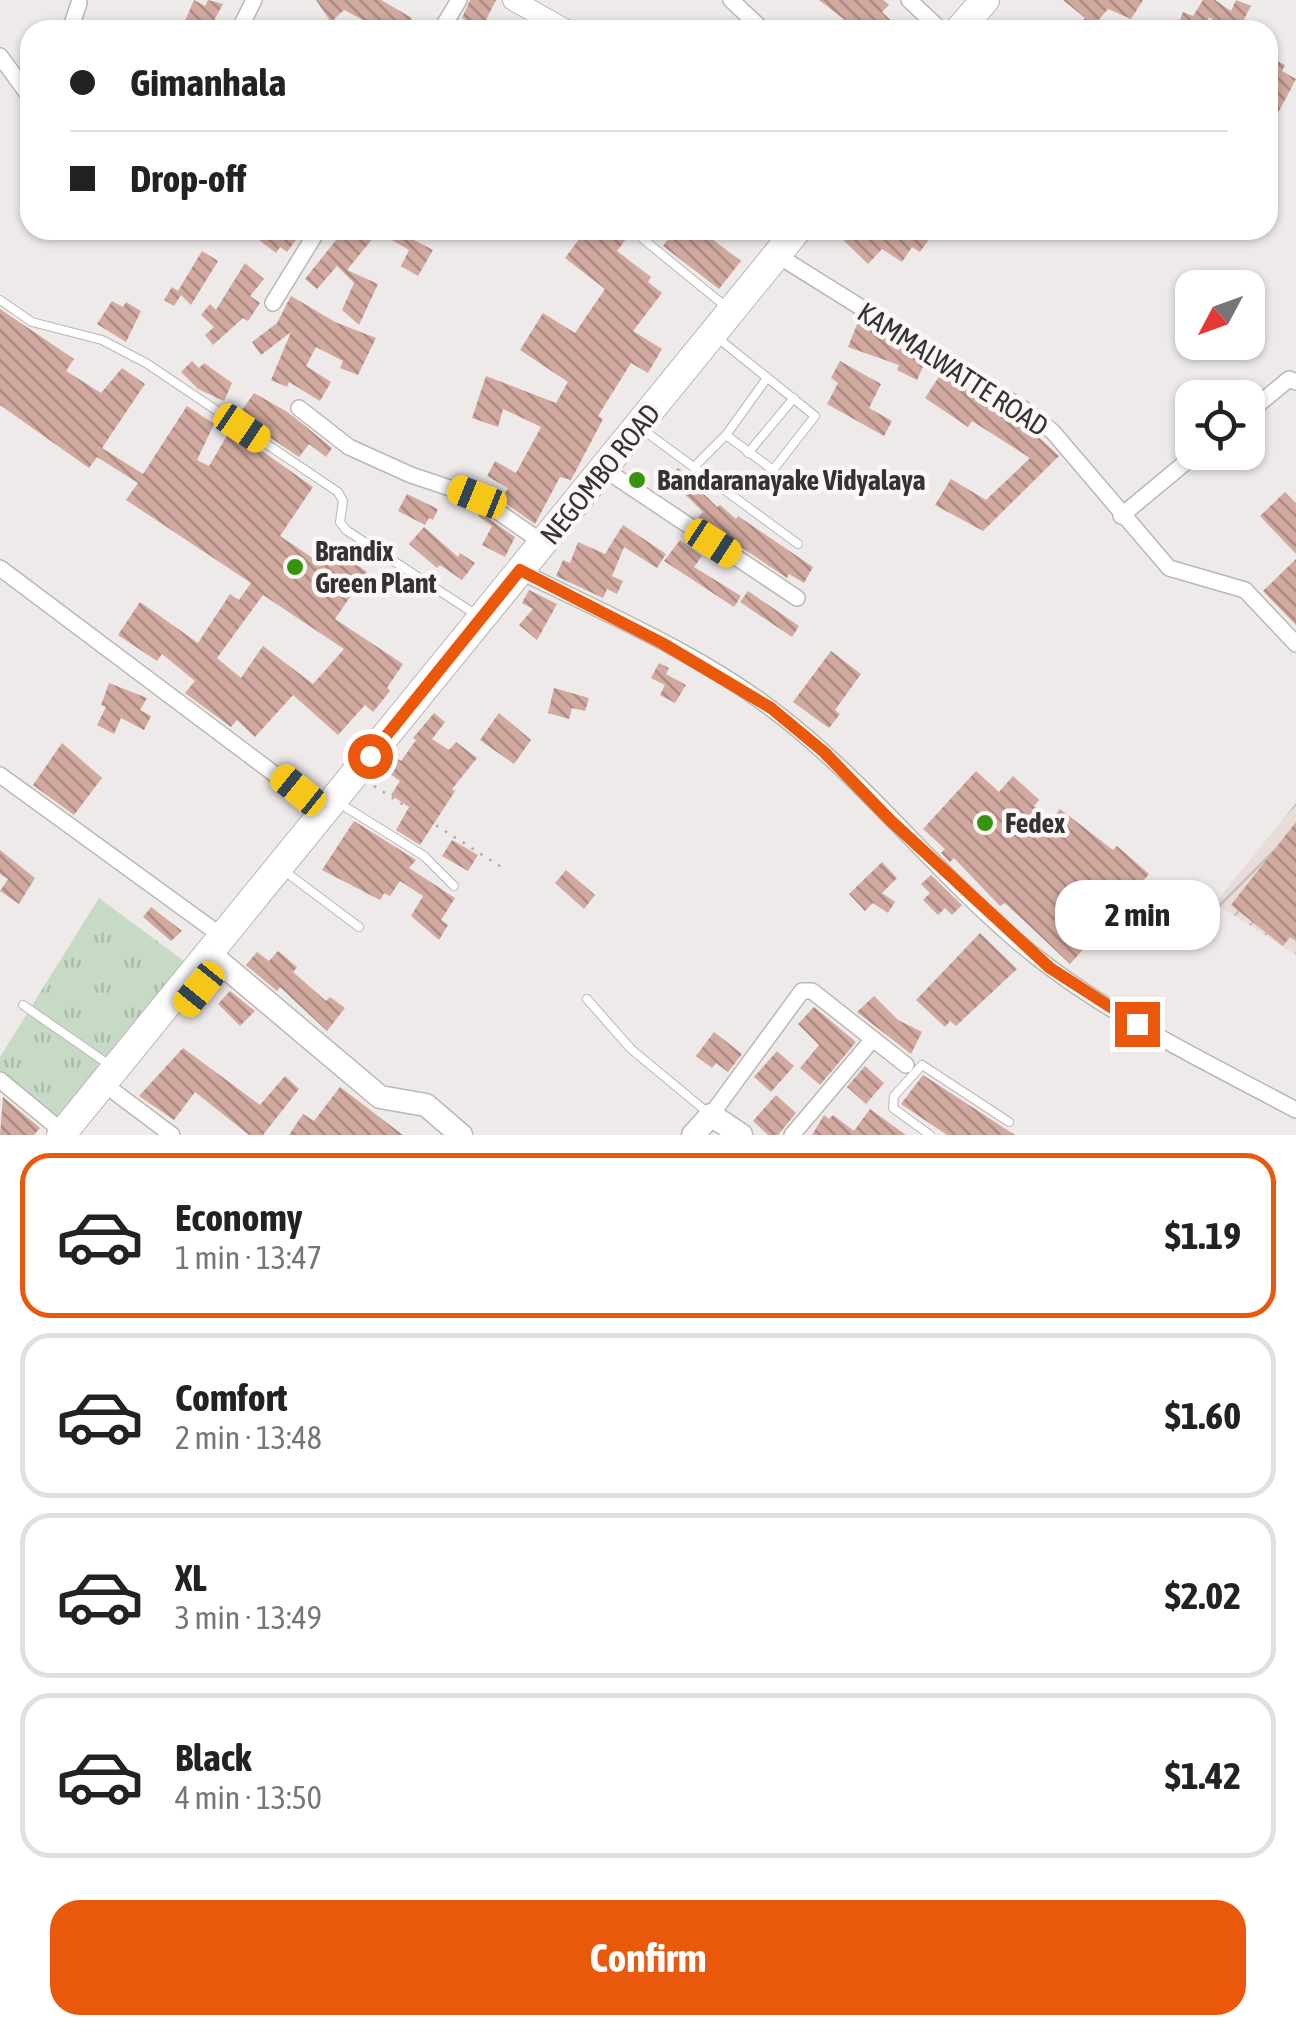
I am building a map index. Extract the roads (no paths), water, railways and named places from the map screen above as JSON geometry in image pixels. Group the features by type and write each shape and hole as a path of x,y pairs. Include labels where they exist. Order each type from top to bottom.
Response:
{"highway":[{"path":"968,20 985,0"},
{"path":"985,20 1002,0"},
{"name":"NEGOMBO ROAD","path":"69,1134 336,810 482,618 527,574 650,435 724,343 792,240"},
{"name":"NEGOMBO ROAD","path":"217,951 291,876 336,810 368,783 527,574 543,543 732,312 805,240"}],"main road":[{"path":"217,951 380,1097 426,1105 461,1135"},
{"path":"693,1135 711,1115 741,1135"}],"street":[{"path":"513,0 548,20"},
{"path":"730,0 752,20"},
{"path":"908,0 931,20"},
{"path":"73,20 79,3"},
{"path":"0,56 20,83"},
{"path":"273,302 312,240"},
{"name":"KAMMALWATTE ROAD","path":"783,259 1025,410 1052,432 1169,568 1244,590 1296,644"},
{"path":"1265,398 1289,379 1296,382"},
{"path":"299,408 349,447 411,475 477,497 543,543"},
{"path":"1121,516 1176,470"},
{"path":"616,477 797,598"},
{"path":"0,568 336,810"},
{"path":"527,574 662,643 771,708 824,752 890,820 1050,968 1137,1024 1296,1110"},
{"path":"0,775 217,951"},
{"path":"711,1115 802,991 812,992 906,1065"},
{"path":"792,1135 873,1039"},
{"path":"0,1080 69,1134"},
{"path":"115,1081 172,1135"}],"lane":[{"path":"644,240 732,312"},
{"path":"0,300 32,322 102,340 146,363 338,492 343,501 340,522 346,530 482,618"},
{"path":"724,343 813,412 814,420 777,466 767,469 726,434"},
{"path":"694,467 726,434 767,378"},
{"path":"748,453 794,398"},
{"path":"650,435 798,544"},
{"path":"336,810 424,856 454,886"},
{"path":"291,876 359,927"},
{"path":"587,999 631,1049 711,1115"},
{"path":"23,1006 115,1081"},
{"path":"930,1135 892,1108 894,1096 922,1065 1009,1122"}],"place":[{"name":"Bandaranayake Vidyalaya","path":"637,480"},
{"name":"Brandix Green Plant","path":"295,567"},
{"name":"Fedex","path":"985,823"}]}
